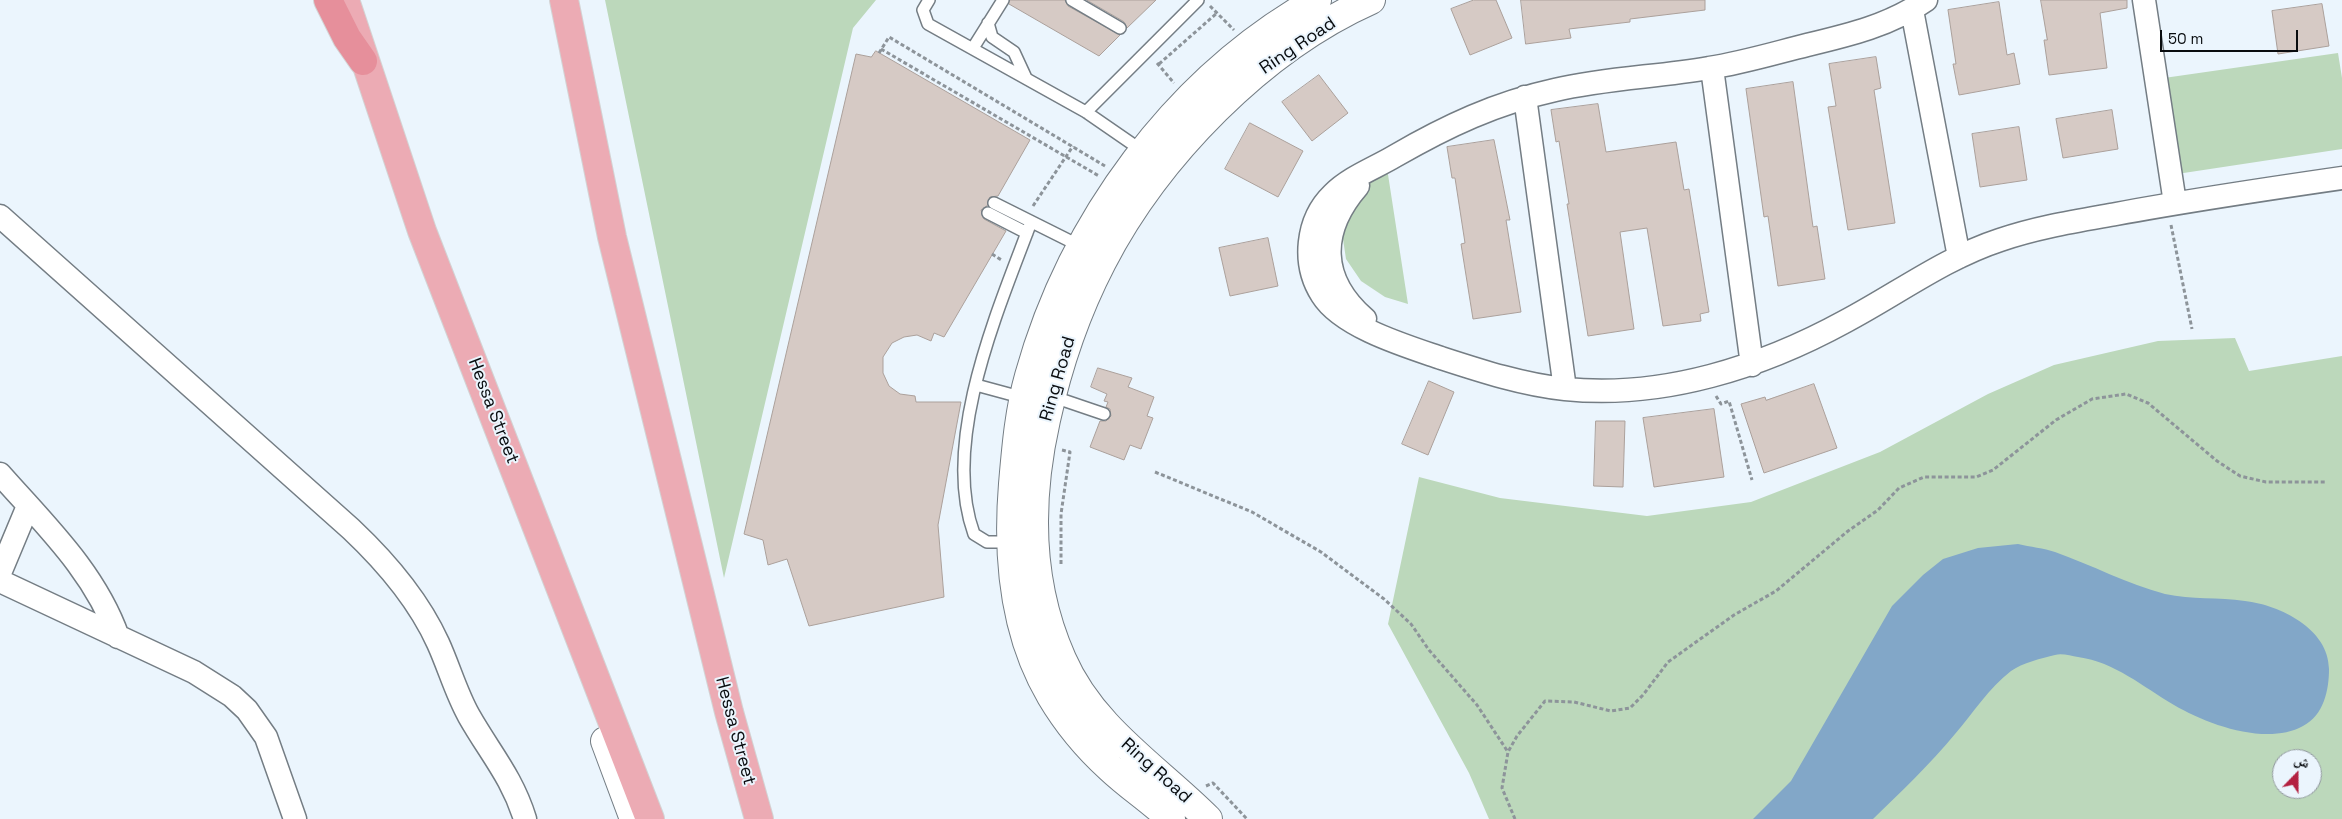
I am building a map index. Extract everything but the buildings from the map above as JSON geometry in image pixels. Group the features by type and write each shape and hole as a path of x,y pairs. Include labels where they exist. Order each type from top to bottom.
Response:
{"highway":[{"path":"328,0 347,38 364,61"}],"main road":[{"name":"Hessa Street","path":"345,0 422,231 573,616 650,819"},
{"name":"Hessa Street","path":"564,0 612,237 727,704 759,819"}],"street":[{"name":"Ring Road","path":"1171,819 1111,769 1085,743 1050,695 1029,649 1016,602 1011,542 1017,442 1024,398 1028,378 1041,338 1080,246 1121,183 1144,152 1188,101 1249,46 1317,0"},
{"name":"Ring Road","path":"1208,819 1180,791 1131,751 1091,708 1062,660 1043,609 1034,554 1034,499 1040,447 1051,396 1075,320 1102,262 1136,206 1177,153 1216,110 1261,69 1310,34 1371,0"},
{"path":"2144,0 2175,203"},
{"path":"1959,257 1919,5 1880,25 1846,36 1712,68 1592,83 1524,97 1442,128 1372,170 1340,211 1332,230 1329,254 1332,275 1342,294 1355,310 1386,337 1474,368 1565,389 1631,388 1706,378 1752,364 1801,345 1959,257 1993,242 2029,230 2175,203 2342,178"},
{"path":"1712,68 1752,364"},
{"path":"1524,97 1565,389"},
{"path":"0,216 351,529 382,560 412,598 426,620 457,691 482,739 507,774 525,819"},
{"path":"0,474 91,580 111,616 118,636"},
{"path":"0,573 28,506"},
{"path":"0,581 216,684 247,710 260,726 272,749 295,819"},
{"path":"573,616 578,656 588,694 634,819"}],"lane":[{"path":"929,0 923,10 928,24 1086,112 1144,152"},
{"path":"972,48 1003,0"},
{"path":"1072,0 1120,28"},
{"path":"1086,112 1198,0"},
{"path":"988,23 992,37 1014,52 1026,78"},
{"path":"991,208 1029,227 1080,246"},
{"path":"1011,542 982,540 972,529 966,490 966,447 976,386 1003,293 1029,227"},
{"path":"976,386 1024,398"},
{"path":"1051,396 1104,414"}],"path":[{"path":"1205,0 1249,46"},
{"path":"1159,64 1217,13"},
{"path":"889,37 1121,183 880,51 889,37"},
{"path":"1148,51 1188,101"},
{"path":"2164,226 2172,225 2192,329"},
{"path":"1706,378 1721,404 1729,401 1752,480"},
{"path":"1514,819 1502,788 1508,752 1517,736 1545,701 1574,702 1612,711 1630,708 1643,695 1668,662 1734,614 1776,591 1848,531 1878,510 1898,488 1924,477 1976,477 1993,470 2056,420 2092,399 2126,394 2148,403 2217,461 2240,476 2266,482 2327,482"},
{"path":"1040,447 1070,452 1061,514 1061,572"},
{"path":"1154,472 1252,512 1321,552 1384,599 1411,624 1429,650 1477,705 1508,752"},
{"path":"1197,783 1204,788 1212,783 1247,819"}],"green space":[{"path":"605,0 876,0 853,28 724,578"},
{"path":"2338,53 2342,78 2342,149 2177,174 2164,78"},
{"path":"1387,168 1408,304 1385,297 1361,281 1346,259 1343,239 1343,218 1366,182"},
{"path":"2235,338 2249,371 2342,356 2342,819 1489,819 1469,773 1388,624 1419,477 1500,498 1647,516 1751,502 1880,452 1988,394 2054,365 2158,341"}],"water":[{"path":"2018,544 2055,552 2137,585 2165,594 2259,603 2300,621 2321,642 2327,655 2329,669 2328,685 2320,709 2310,721 2289,732 2272,734 2238,730 2203,720 2104,664 2058,654 2021,666 2003,678 1988,693 1936,756 1873,819 1753,819 1791,781 1892,606 1923,575 1943,559 1978,548"}]}
